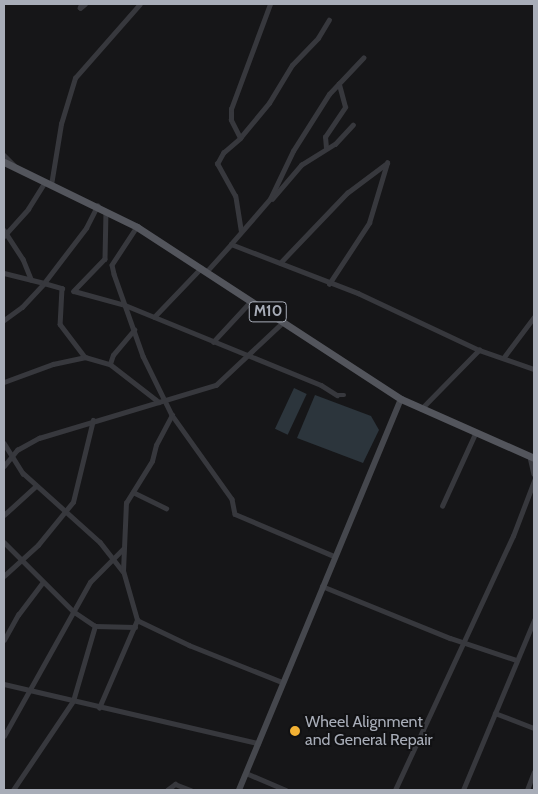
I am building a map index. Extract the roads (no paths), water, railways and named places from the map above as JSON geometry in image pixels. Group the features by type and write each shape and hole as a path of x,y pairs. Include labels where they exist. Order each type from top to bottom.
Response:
{"main road":[{"name":"M10","path":"4,162 137,227 401,399 475,434 532,458"},
{"path":"239,790 334,556 401,399"}],"street":[{"path":"31,279 5,233 48,184 61,124 75,78 140,4"},
{"path":"240,138 231,120 231,109 270,4"},
{"path":"241,232 235,196 217,164 223,153 240,138 269,103 292,65 318,38 329,20"},
{"path":"154,317 231,244 270,199 302,135 339,84 364,58"},
{"path":"326,148 325,137 345,107 339,84"},
{"path":"270,199 280,193 301,165 342,139 353,125"},
{"path":"4,155 16,168"},
{"path":"280,263 348,193 387,163 369,223 329,284"},
{"path":"4,320 22,307 44,283 86,228 97,206"},
{"path":"74,291 105,259 106,211"},
{"path":"112,265 137,227"},
{"path":"231,244 329,284 358,293 479,350 504,357 534,370"},
{"path":"105,259 112,265 161,401"},
{"path":"4,273 125,305 246,356 322,385 337,395 344,395"},
{"path":"62,288 60,324 85,357"},
{"path":"213,342 251,301"},
{"path":"504,357 534,317"},
{"path":"4,466 13,455 39,438 216,384 283,322"},
{"path":"110,364 112,354 134,330"},
{"path":"421,409 479,350"},
{"path":"4,382 53,364 85,357 110,364 161,401 232,499 235,514 334,556"},
{"path":"99,708 137,620 123,571 126,503 152,460 156,445 172,415"},
{"path":"4,576 22,561 65,514 76,495 94,420"},
{"path":"442,506 475,434"},
{"path":"4,443 23,473 65,514 100,542 123,571"},
{"path":"532,458 534,474"},
{"path":"395,790 514,536 534,481"},
{"path":"4,514 36,486"},
{"path":"133,492 166,508"},
{"path":"4,542 72,611 95,626 135,627"},
{"path":"4,736 32,689 72,611 90,582 124,549"},
{"path":"4,640 18,615 43,582"},
{"path":"322,586 463,642 516,660"},
{"path":"137,620 189,645 282,682"},
{"path":"463,790 534,620"},
{"path":"12,790 73,701 95,626"},
{"path":"4,684 32,689 99,708 258,744"},
{"path":"495,713 534,728"},
{"path":"527,790 534,772"},
{"path":"246,773 286,790"},
{"path":"167,790 175,784 190,790"}],"place":[{"name":"Wheel Alignment and General Repair","path":"295,731"}]}
